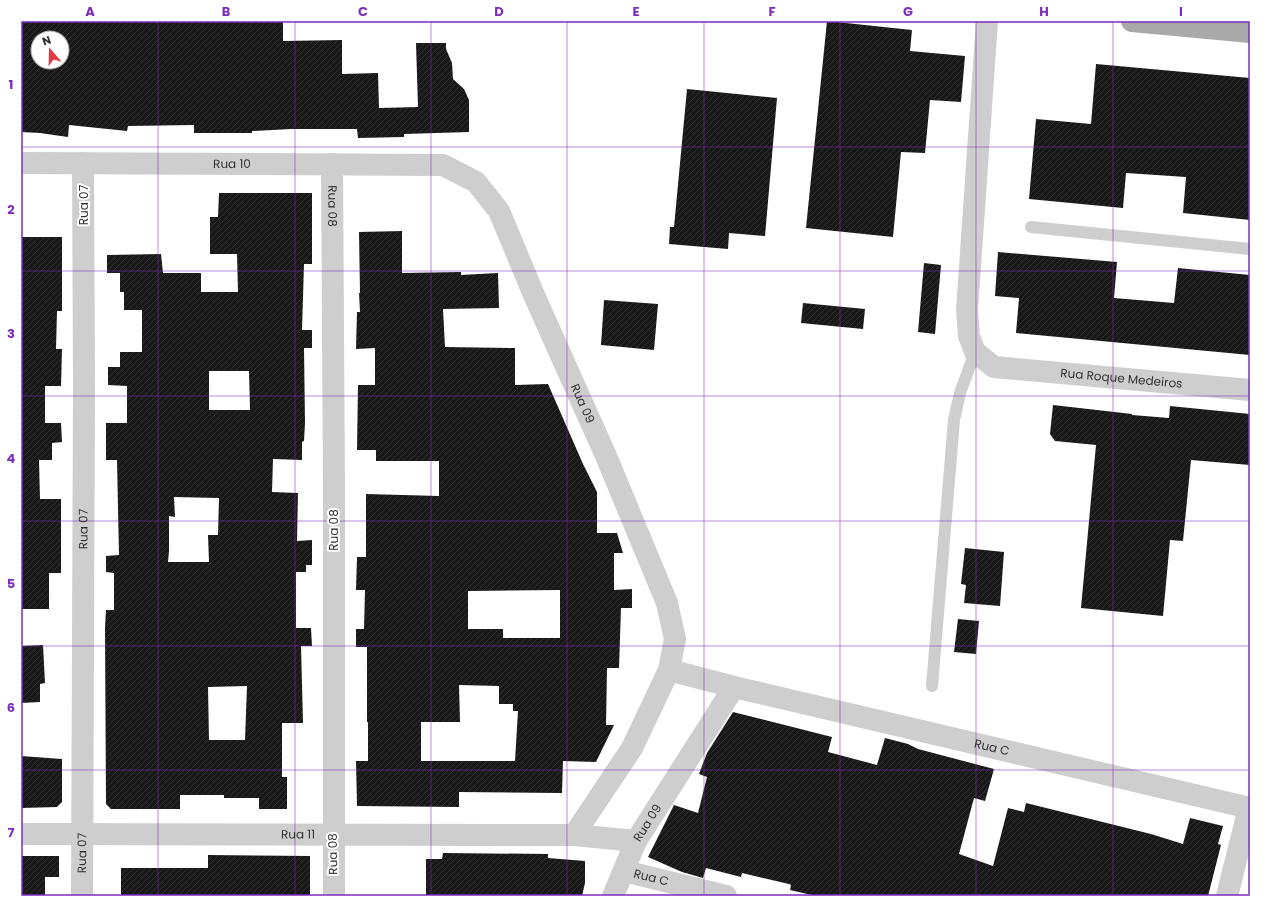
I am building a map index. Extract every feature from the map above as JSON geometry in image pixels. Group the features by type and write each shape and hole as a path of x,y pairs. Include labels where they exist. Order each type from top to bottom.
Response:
{"main road":[{"path":"1132,21 1250,32"}],"street":[{"path":"975,352 969,336 967,310 987,21"},
{"name":"Rua 10","path":"21,162 443,165"},
{"name":"Rua 07","path":"82,896 84,163"},
{"name":"Rua 08","path":"332,164 334,896"},
{"name":"Rua 09","path":"443,165 476,182 499,211 534,295 606,456 667,603 675,639 670,670 632,748 574,835 636,841 734,687"},
{"name":"Rua Roque Medeiros","path":"975,352 994,367 1250,390"},
{"path":"670,670 734,687"},
{"name":"Rua C","path":"734,687 1250,808"},
{"path":"1227,896 1250,808"},
{"name":"Rua 11","path":"21,834 574,835"},
{"path":"612,896 636,841"},
{"name":"Rua C","path":"624,871 726,896"}],"lane":[{"path":"1030,227 1250,250"},
{"path":"932,686 954,420 960,393 975,352"}],"building":[{"path":"21,21 283,21 283,41 342,40 342,74 378,73 379,108 418,107 416,43 446,43 446,49 452,63 453,79 464,89 469,100 469,132 404,134 404,137 358,138 357,129 291,129 252,131 252,133 194,133 194,125 128,126 127,131 69,125 68,137 21,132"},
{"path":"827,21 912,30 910,51 965,56 961,102 930,100 925,153 901,152 893,237 806,228"},
{"path":"1096,64 1250,78 1250,220 1183,213 1186,177 1126,173 1123,208 1029,199 1036,119 1091,124"},
{"path":"687,89 777,98 765,236 729,233 728,249 669,244 670,227 674,227"},
{"path":"219,193 312,193 312,264 304,264 302,330 312,330 312,348 304,348 305,423 304,441 302,442 302,460 273,459 272,492 298,493 297,541 312,540 312,565 306,565 306,572 296,572 296,628 311,628 312,646 301,646 303,723 282,723 282,777 287,777 287,809 259,809 259,798 224,798 224,795 180,795 180,809 111,809 106,804 105,628 106,610 114,610 114,573 106,572 106,556 119,555 117,460 106,460 106,423 127,423 127,386 108,385 108,367 120,367 120,352 142,352 142,310 124,310 124,292 120,292 120,273 107,273 107,255 161,254 163,273 201,273 201,292 238,292 237,254 210,254 210,217 218,217","holes":["209,371 249,371 250,410 209,410","174,497 219,498 218,535 208,535 209,562 168,562 169,516 175,517","247,686 245,740 209,740 208,687"]},
{"path":"402,231 402,273 461,272 461,275 498,273 499,308 443,309 445,347 515,348 515,385 548,384 597,492 597,533 617,533 623,553 614,553 614,590 632,589 632,608 621,608 619,668 607,668 606,725 614,725 596,762 563,761 562,793 459,792 459,807 357,806 356,761 368,761 367,647 356,647 356,629 364,629 365,590 356,590 357,557 366,557 366,494 439,496 439,461 376,461 376,450 357,450 358,385 375,385 375,348 356,349 357,312 360,312 359,232","holes":["560,590 560,638 503,638 503,629 468,629 468,591","459,685 499,686 499,704 513,704 513,711 518,711 515,761 421,761 421,722 460,722"]},
{"path":"21,237 62,237 62,311 57,311 56,349 62,349 61,386 45,386 45,423 61,423 62,442 52,443 52,460 39,460 40,499 61,499 61,573 49,573 49,609 21,609"},
{"path":"998,252 1117,262 1114,298 1174,303 1178,268 1250,275 1250,355 1016,333 1019,298 995,296"},
{"path":"924,263 941,265 935,334 918,332"},
{"path":"604,300 658,304 654,350 601,345"},
{"path":"803,303 865,309 863,329 801,323"},
{"path":"1053,405 1169,418 1170,406 1250,414 1250,465 1191,460 1183,541 1170,540 1163,616 1081,608 1096,445 1055,441 1050,434"},
{"path":"965,548 1004,552 1000,606 964,603 966,585 961,584"},
{"path":"958,619 979,621 976,654 954,652"},
{"path":"43,645 45,683 40,684 40,702 21,703 21,646"},
{"path":"733,712 832,737 828,752 877,765 885,738 908,744 918,749 994,769 985,801 974,798 959,854 993,866 1008,808 1024,812 1026,803 1151,834 1183,844 1190,818 1223,826 1218,844 1221,845 1208,896 816,896 790,890 791,885 789,884 742,873 741,877 706,868 703,878 682,872 648,857 674,805 698,813 707,777 699,774 707,753"},
{"path":"21,756 62,759 62,802 57,807 21,808"},
{"path":"443,853 548,854 548,858 585,861 585,883 582,896 426,896 426,859 442,859"},
{"path":"208,855 310,856 310,896 121,896 121,868 208,868"},
{"path":"21,856 59,856 59,877 45,877 45,896 21,896"}]}
